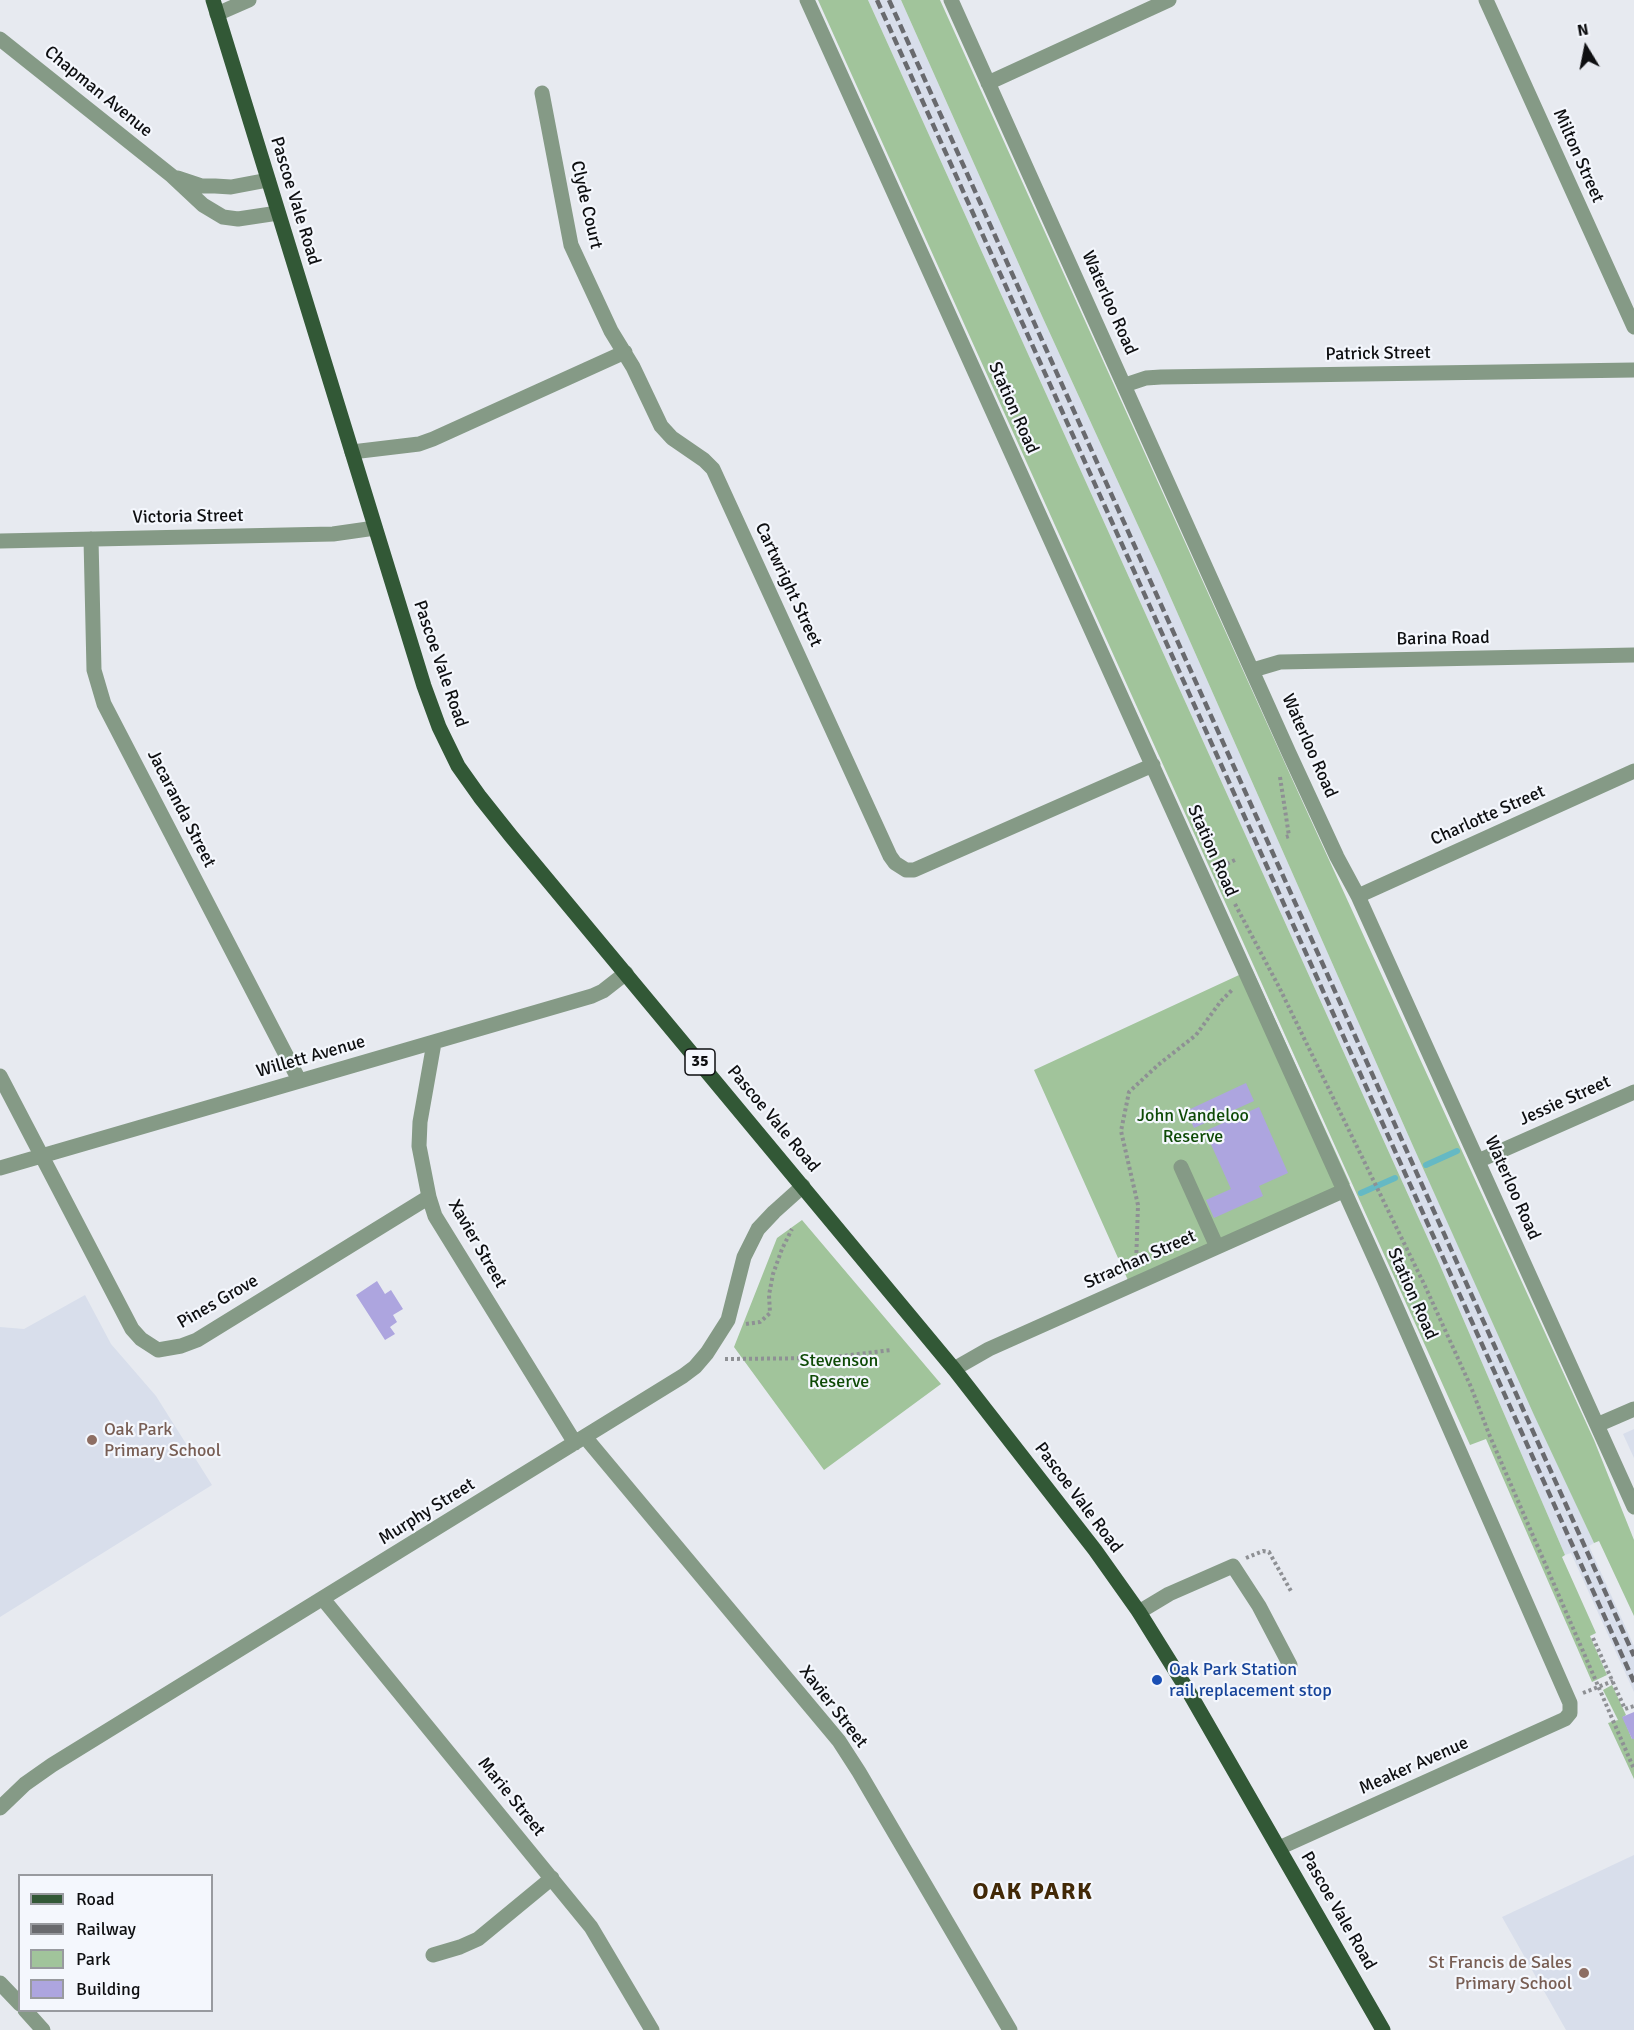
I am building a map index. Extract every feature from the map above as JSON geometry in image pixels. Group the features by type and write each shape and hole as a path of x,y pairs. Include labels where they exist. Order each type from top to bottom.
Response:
{"main road":[{"name":"Pascoe Vale Road","path":"215,7 430,704 438,727 458,766 498,820 954,1369 1095,1550 1139,1612 1190,1694 1383,2030"}],"street":[{"path":"215,7 249,0"},
{"name":"Station Road","path":"807,0 1384,1279 1562,1682 1571,1706 1569,1715 1565,1719"},
{"name":"Waterloo Road","path":"951,0 1289,753 1337,857 1358,896 1634,1507"},
{"path":"988,83 1169,0"},
{"name":"Milton Street","path":"1486,0 1634,327"},
{"name":"Chapman Avenue","path":"1,41 172,176 203,205 223,217 238,219 278,213"},
{"name":"Clyde Court","path":"542,93 571,245 611,330 625,352"},
{"name":"Chapman Avenue","path":"172,176 202,186 231,187 268,180"},
{"path":"352,452 419,444 434,439 625,352"},
{"name":"Cartwright Street","path":"625,352 666,432 713,469 890,856 899,868 914,870 924,867 1153,765"},
{"name":"Patrick Street","path":"1125,385 1146,378 1161,377 1634,370"},
{"name":"Victoria Street","path":"0,541 333,534 375,528"},
{"name":"Jacaranda Street","path":"91,539 94,670 104,704 299,1080"},
{"name":"Barina Road","path":"1253,670 1280,662 1634,655"},
{"name":"Charlotte Street","path":"1358,896 1634,771"},
{"name":"Willett Avenue","path":"0,1168 592,996 603,991 626,973"},
{"name":"Xavier Street","path":"434,1043 420,1122 419,1146 435,1216 580,1440 838,1741 865,1781 1010,2030"},
{"path":"0,1076 42,1156"},
{"name":"Jessie Street","path":"1478,1161 1634,1092"},
{"name":"Pines Grove","path":"42,1156 132,1329 149,1346 158,1350 181,1346 197,1340 429,1197"},
{"path":"1181,1167 1217,1247"},
{"name":"Murphy Street","path":"0,1808 25,1784 52,1765 580,1440 694,1367 707,1353 728,1320 744,1257 758,1229 803,1186"},
{"name":"Strachan Street","path":"954,1369 989,1349 1343,1191"},
{"path":"1597,1425 1634,1409"},
{"path":"1139,1612 1169,1594 1233,1566 1290,1665"},
{"name":"Marie Street","path":"323,1599 591,1927 652,2030"},
{"name":"Meaker Avenue","path":"1279,1848 1565,1719"},
{"path":"433,1955 478,1939 552,1878"},
{"path":"0,1983 18,2002"},
{"path":"28,2012 43,2030"}],"path":[{"path":"1286,837 1289,836 1277,759 1289,753"},
{"path":"1218,868 1234,860"},
{"path":"1234,902 1279,987 1425,1286 1634,1769"},
{"path":"1135,1284 1138,1205 1121,1131 1129,1092 1196,1035 1221,1001 1233,989"},
{"path":"746,1324 760,1322 770,1313 769,1295 772,1275 792,1229"},
{"path":"725,1359 826,1358 891,1350"},
{"path":"1233,1566 1263,1551 1269,1552 1292,1593"},
{"path":"1593,1638 1625,1709 1634,1706"},
{"path":"1579,1695 1613,1681"}],"shaded area":[{"path":"868,0 901,0 1158,569 1413,1146 1594,1543 1589,1546 1634,1646 1634,1692 1571,1553 1565,1555 1439,1263"},
{"name":"Oak Park Primary School","path":"85,1295 111,1344 156,1396 212,1485 0,1617 0,1327 24,1329"},
{"path":"1634,1429 1634,1458 1623,1434"},
{"name":"St Francis de Sales Primary School","path":"1634,1855 1634,2030 1566,2030 1502,1917"}],"green space":[{"path":"818,0 868,0 1439,1263 1565,1555 1562,1557 1596,1633 1590,1636 1607,1675 1592,1682 1486,1439 1470,1445"},
{"path":"901,0 940,0 1594,1440 1634,1540 1634,1616 1599,1541 1594,1543 1534,1415 1158,569"},
{"name":"John Vandeloo Reserve","path":"1252,969 1350,1184 1131,1287 1034,1070"},
{"name":"Stevenson Reserve","path":"802,1220 941,1384 824,1470 734,1347 777,1238"},
{"path":"1612,1685 1626,1715 1623,1717 1634,1739 1634,1779 1608,1723 1618,1720 1603,1690"}],"building":[{"path":"1246,1083 1254,1101 1194,1128 1186,1111"},
{"path":"1259,1107 1288,1173 1259,1186 1263,1196 1214,1218 1206,1200 1231,1189 1205,1131"},
{"path":"377,1281 385,1294 391,1290 403,1309 393,1315 397,1322 390,1327 395,1334 385,1340 356,1295"},
{"path":"1634,1712 1634,1739 1632,1739 1622,1717"}],"waterway":[{"path":"1426,1165 1457,1151"},
{"path":"1361,1193 1395,1178"}],"railway":[{"path":"877,0 1634,1682"},
{"path":"889,0 1634,1656"}],"place":[{"name":"Oak Park Primary School","path":"92,1440"},
{"name":"Oak Park Station rail replacement stop","path":"1157,1680"},
{"name":"St Francis de Sales Primary School","path":"1584,1973"}],"district":[{"name":"OAK PARK","path":"1033,1893"}]}
